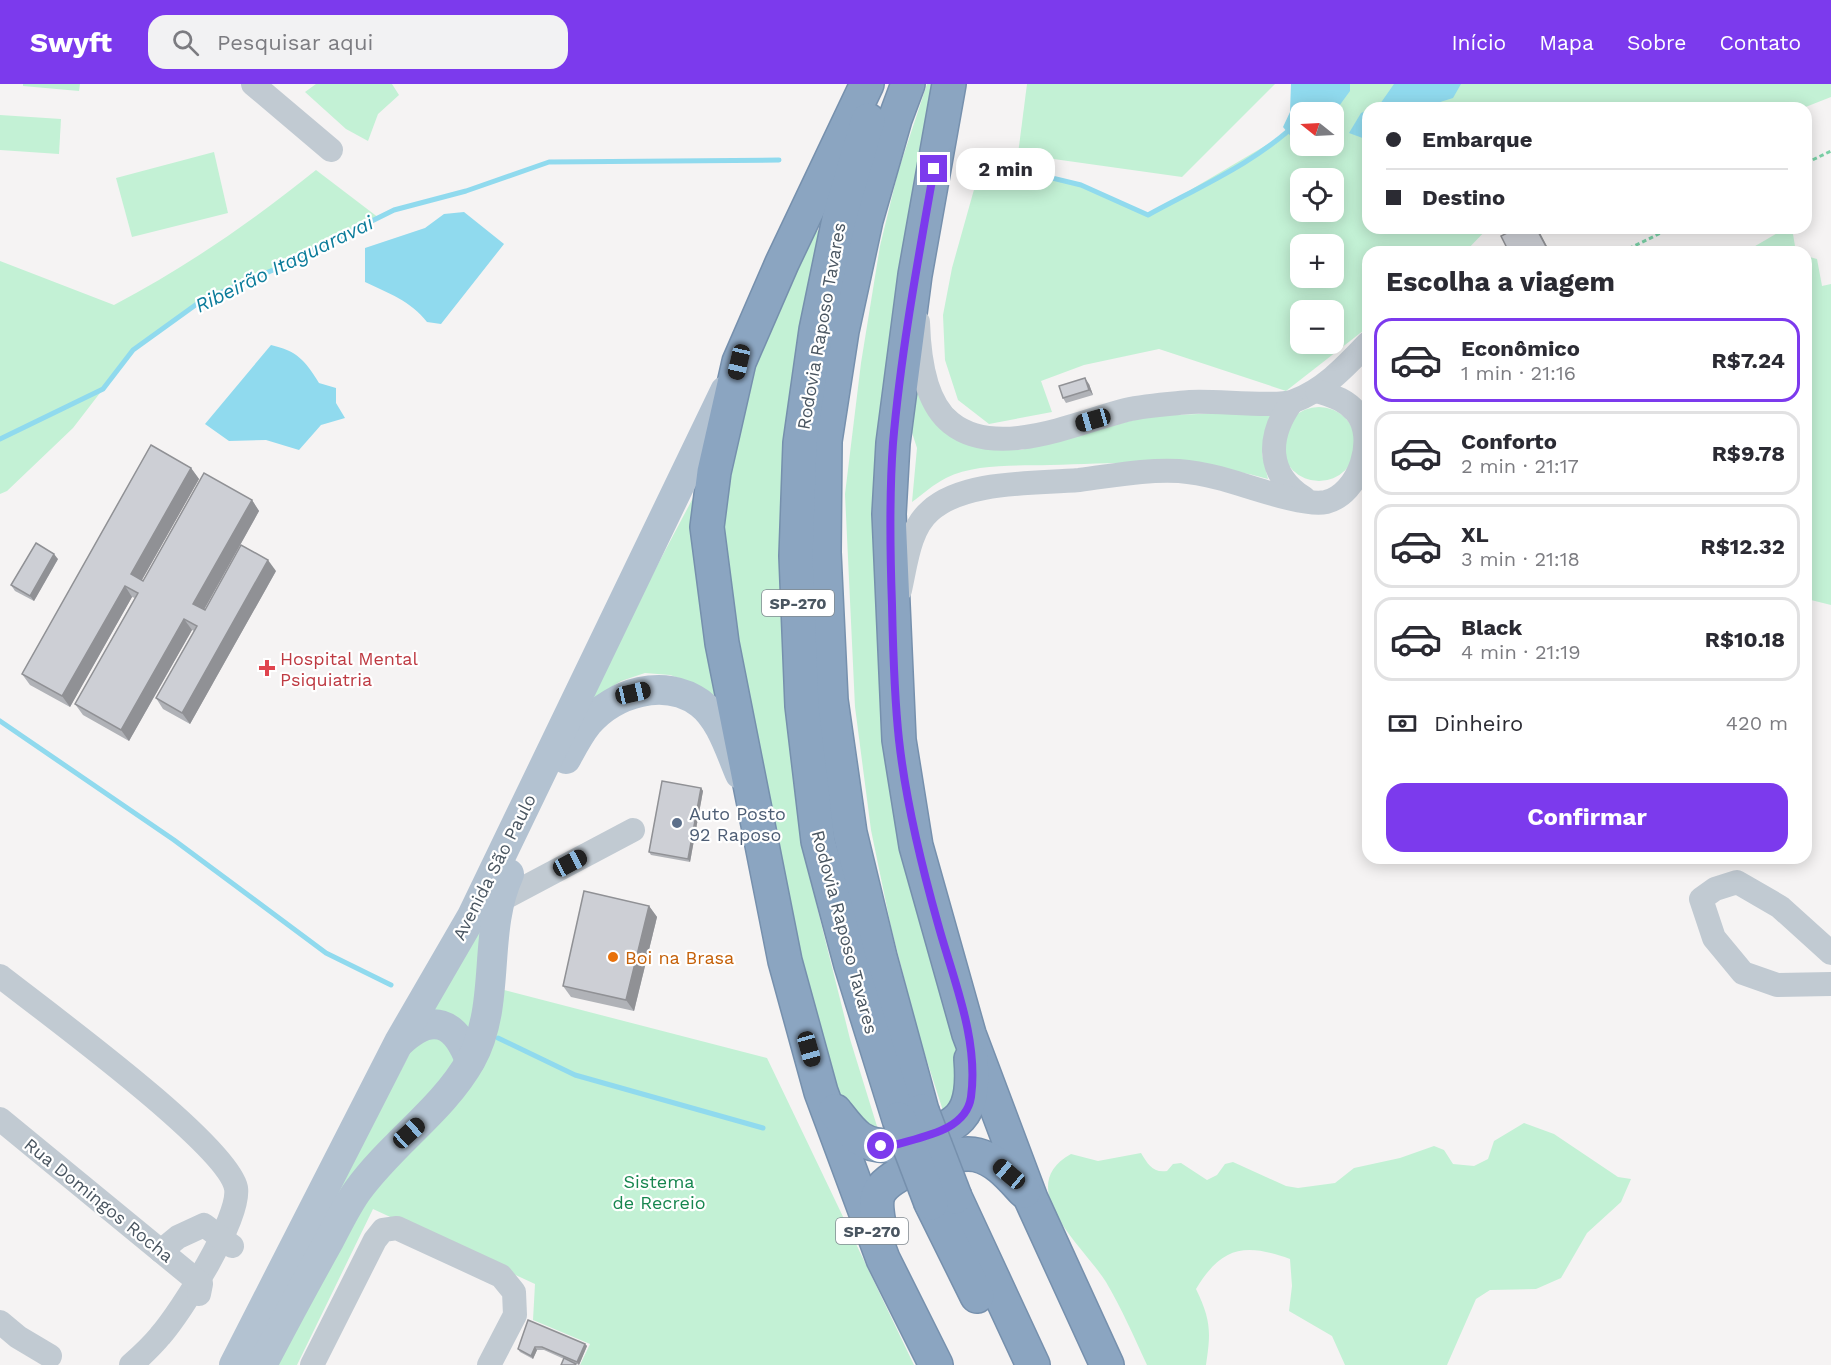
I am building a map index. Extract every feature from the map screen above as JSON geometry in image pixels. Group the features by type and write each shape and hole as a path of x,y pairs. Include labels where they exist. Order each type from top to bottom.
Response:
{"highway":[{"name":"SP-270","path":"867,84 782,263 739,362 714,472 707,527 722,643 785,961 821,1092 883,1259 936,1365"},
{"name":"Rodovia Raposo Tavares","path":"880,84 839,219 816,330 800,443 796,556 802,706 818,841 851,964 943,1200 1012,1365"},
{"name":"Rodovia Raposo Tavares","path":"908,84 895,119 866,220 842,331 825,441 824,552 831,700 850,833 880,957 910,1115"},
{"path":"949,84 915,275 893,443 889,514 899,740 916,846 969,1034 1031,1199 1107,1365"},
{"path":"821,1092 851,1132 862,1142 891,1146 954,1126 964,1115 970,1102 973,1080 969,1034"},
{"path":"883,1259 877,1201 886,1184 903,1172 959,1153 976,1155 993,1161 1031,1199"},
{"name":"Rodovia Raposo Tavares","path":"943,1200 1033,1365"}],"main road":[{"name":"Avenida São Paulo","path":"242,1362 399,1042 472,916 739,362"},
{"name":"Avenida São Paulo","path":"242,1362 358,1191 393,1148 426,1118 470,1061 482,1035 499,901 536,816 579,735 602,710 633,693 667,690 700,703 722,732 753,805"},
{"path":"399,1042 416,1027 442,1025 455,1032 464,1042 470,1061"}],"street":[{"path":"253,84 331,150"},
{"path":"915,275 919,343 931,394 951,423 970,432 1014,438 1035,436 1129,409 1151,406 1205,401 1291,403 1317,391 1344,369 1362,350"},
{"path":"1317,391 1346,402 1358,414 1362,425"},
{"path":"1291,403 1280,418 1274,437 1277,468 1288,488 1311,502"},
{"path":"892,619 915,529 928,512 942,501 963,493 1134,472 1179,471 1219,478 1311,502 1334,499 1346,491 1360,472 1362,460"},
{"path":"499,901 633,830"},
{"path":"1831,953 1780,908 1737,882 1715,889 1701,899 1714,938 1743,973 1777,985 1831,984"},
{"path":"0,976 188,1126 222,1164 236,1186 235,1206 227,1242 211,1289 168,1347 146,1365"},
{"name":"Rua Domingos Rocha","path":"0,1119 197,1281"},
{"path":"161,1251 178,1237 204,1225 227,1242"},
{"path":"312,1365 375,1240 382,1230 397,1228 501,1276 513,1292 515,1315 489,1365"},
{"path":"131,1365 161,1335 197,1281 227,1242"},
{"path":"168,1347 200,1293 202,1287 197,1281"},
{"path":"0,1322 18,1337 50,1356"}],"path":[{"path":"1812,160 1831,151"},
{"path":"1634,246 1659,234"}],"green space":[{"path":"23,84 80,84 79,91 23,86"},
{"path":"316,84 392,84 399,95 378,114 368,141 346,129 305,92"},
{"path":"927,84 939,84 880,635 967,1078 945,1117 919,1036 891,927 871,830 855,707 845,494 861,363 880,246 898,172"},
{"path":"1027,84 1275,84 1182,177 1018,154"},
{"path":"1337,84 1831,84 1831,97 1812,104 1812,102 1362,102 1362,234 1482,234 1471,246 1362,246 1362,332 1344,346 1344,300 1290,300 1290,354 1333,354 1286,391 1159,349 1084,365 1041,381 1052,412 989,424 958,400 945,360 943,315 952,268 982,161 1081,185 1148,215 1290,130 1290,156 1344,156 1344,102 1336,102"},
{"path":"0,115 61,119 59,154 0,150"},
{"path":"214,152 228,213 132,237 116,178"},
{"path":"316,170 379,218 287,263 201,301 133,350 73,428 7,491 0,494 0,261 114,305 168,275 218,242"},
{"path":"816,228 820,235 793,735 817,907 850,1039 880,1136 841,1101 825,1058 797,944 719,542 722,486 765,333"},
{"path":"1776,234 1793,234 1795,246 1755,246"},
{"path":"1812,258 1817,259 1822,286 1831,284 1831,605 1812,600"},
{"path":"914,368 988,446 1021,450 1149,416 1274,411 1262,454 1268,479 1240,472 1186,464 1106,463 997,466 957,473 933,486 912,502 917,448 904,408"},
{"path":"1319,407 1333,410 1345,418 1353,430 1356,444 1353,458 1345,470 1333,478 1319,481 1305,478 1293,470 1285,458 1282,444 1285,430 1293,418 1305,410"},
{"path":"703,479 729,714 693,683 670,675 645,673 621,681 597,696 512,845 471,1033 460,1020 449,1014 420,1014"},
{"name":"Sistema de Recreio","path":"504,990 767,1058 914,1365 580,1365 590,1344 533,1320 535,1284 373,1209 297,1365 270,1365 336,1247"},
{"path":"436,1031 456,1056 451,1071 307,1246 418,1038"},
{"path":"1524,1123 1554,1134 1618,1177 1631,1179 1621,1202 1587,1233 1561,1278 1536,1289 1490,1290 1476,1299 1447,1365 1345,1365 1332,1336 1289,1311 1292,1286 1290,1259 1247,1250 1225,1256 1215,1264 1196,1289 1207,1318 1209,1344 1206,1365 1147,1365 1106,1282 1058,1218 1050,1200 1048,1183 1054,1168 1071,1154 1098,1161 1141,1153 1151,1167 1158,1171 1167,1171 1173,1164 1181,1163 1207,1180 1217,1175 1225,1164 1233,1162 1286,1186 1298,1188 1335,1183 1354,1168 1400,1158 1434,1146 1444,1150 1453,1164 1474,1166 1488,1159 1494,1141"}],"water":[{"path":"1291,84 1350,84 1350,91 1342,102 1290,102"},
{"path":"1394,84 1461,84 1453,98 1440,102 1381,102"},
{"path":"1290,112 1290,135 1283,127"},
{"path":"1362,113 1362,138 1349,133"},
{"path":"464,212 504,244 441,324 427,322 414,308 365,282 365,248 425,228 444,214"},
{"path":"271,345 288,350 300,358 319,383 336,388 336,403 345,418 321,425 299,450 266,440 229,441 205,424"}],"building":[{"path":"1539,234 1546,246 1506,246 1501,236"},
{"path":"1085,378 1089,390 1063,398 1059,386"},
{"path":"151,445 191,468 131,574 143,581 204,473 252,500 193,604 205,610 241,545 268,560 182,713 156,698 197,626 184,619 121,730 75,704 138,593 125,586 62,696 22,674"},
{"path":"36,543 54,554 30,596 11,585"},
{"name":"Auto Posto 92 Raposo","path":"662,781 701,788 688,859 649,852"},
{"name":"Boi na Brasa","path":"584,891 649,906 626,1000 563,986"},
{"path":"528,1320 585,1344 577,1362 542,1347 535,1347 531,1356 518,1349"},
{"path":"564,1358 576,1364 561,1365"}],"waterway":[{"path":"982,161 1081,185 1148,215 1247,161 1290,129"},
{"name":"Ribeirão Itaguaravai","path":"0,439 103,389 133,350 201,301 273,270 394,210 466,191 549,162 779,160"},
{"path":"0,721 174,840 326,953 391,985"},
{"path":"498,1038 575,1075 763,1128"}],"place":[{"name":"Hospital Mental Psiquiatria","path":"267,668"},
{"name":"Auto Posto 92 Raposo","path":"677,823"},
{"name":"Boi na Brasa","path":"613,957"}],"route":[{"path":"881,1146 891,1146 954,1126 964,1115 970,1102 973,1080 969,1034 916,846 899,740 893,660 889,514 893,443 915,275 934,169"}]}
